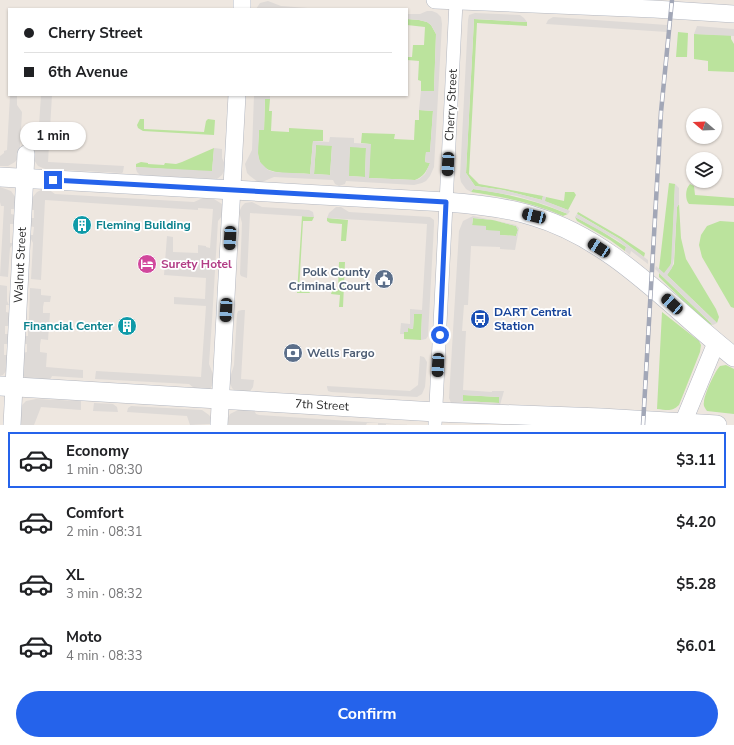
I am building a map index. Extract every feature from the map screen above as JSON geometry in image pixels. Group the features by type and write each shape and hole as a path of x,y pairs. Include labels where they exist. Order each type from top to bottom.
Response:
{"main road":[{"path":"0,177 446,202 488,206 534,216 586,239 612,256 645,280 734,357"},
{"name":"7th Street","path":"7,386 220,399 436,418 644,420 717,425"}],"street":[{"path":"435,0 654,9 734,14"},
{"name":"Cherry Street","path":"436,418 456,2"},
{"path":"219,425 238,96"},
{"name":"Walnut Street","path":"12,425 7,386 26,154"},
{"path":"683,423 716,342"}],"green space":[{"path":"408,19 427,22 431,25 436,34 434,91 421,91 421,81 418,80 419,61 408,60 408,57 412,57 413,45 424,45 425,27 408,25"},
{"path":"474,19 527,22 527,26 477,23 469,174 479,184 543,196 542,200 503,190 475,186 466,173"},
{"path":"678,32 688,33 687,57 676,57"},
{"path":"694,34 731,35 731,39 734,44 734,72 708,71 708,61 694,59"},
{"path":"265,99 270,99 269,111 272,111 271,131 289,132 289,128 323,130 323,141 313,141 310,174 275,172 263,166 260,162 258,150 259,130 264,130"},
{"path":"419,110 433,111 430,153 426,152 425,162 430,163 428,169 415,180 369,178 370,144 361,143 362,133 395,134 394,139 414,140 415,120 419,120"},
{"path":"140,119 144,119 144,129 204,132 206,121 208,119 215,120 214,135 143,131 138,128 137,125"},
{"path":"316,145 332,145 330,175 314,174"},
{"path":"350,146 366,148 365,177 348,176"},
{"path":"214,148 212,172 136,167 136,164 141,162 164,165 165,163 176,164"},
{"path":"669,183 675,184 672,259 670,267 664,274 659,269"},
{"path":"694,188 695,195 734,198 734,206 689,204 686,194 687,189"},
{"path":"473,189 521,198 568,214 563,216 541,207 518,201 471,192"},
{"path":"565,192 574,192 576,195 568,210 544,201 546,197 564,201"},
{"path":"679,204 681,238 686,259 716,309 719,317 717,323 667,275 674,264 677,207"},
{"path":"578,212 645,253 644,257 620,239 577,214"},
{"path":"302,216 314,217 312,221 303,221 299,290 309,291 310,293 297,293"},
{"path":"575,217 598,229 626,247 625,251 610,240 577,221"},
{"path":"327,218 348,220 346,241 341,241 342,224 330,223 327,221"},
{"path":"473,218 493,220 516,226 518,230 516,236 500,235 486,230 486,226 472,226"},
{"path":"720,221 734,222 734,308 731,307 702,257 699,245 701,235 707,226"},
{"path":"339,262 345,262 343,307 339,307 340,295 331,294 332,291 338,291"},
{"path":"659,273 713,325 706,323 659,277"},
{"path":"662,312 699,341 701,345 700,352 679,405 674,409 669,410 657,409"},
{"path":"414,314 422,314 421,340 404,339 404,332 408,328 413,329"},
{"path":"726,365 734,369 734,414 707,411 704,407 704,399 708,389 720,366"},
{"path":"463,395 499,397 499,403 463,401"}],"shaded area":[{"path":"268,1 281,6 308,8 257,8 260,3"},
{"path":"427,11 432,11 441,17 442,24 434,167 426,181 414,185 346,181 345,184 339,186 335,184 333,180 274,177 258,182 250,176 247,173 245,164 252,150 254,96 270,96 270,99 265,99 264,130 259,130 258,154 260,162 268,170 274,172 310,174 313,141 329,142 330,137 354,138 354,143 371,144 369,178 415,180 419,179 425,174 430,163 425,162 426,152 430,152 433,111 419,110 421,91 434,91 436,34 431,25 427,22 408,19 408,14 420,14","holes":["316,145 332,146 330,175 314,174","350,147 366,148 365,177 349,176"]},
{"path":"475,13 520,15 527,22 474,19 466,173 475,186 503,190 542,200 543,196 546,197 545,201 570,211 568,214 517,196 473,189 471,192 466,189 461,182 460,177 468,20 469,15"},
{"path":"553,17 667,25 667,32 546,24 548,20"},
{"path":"697,26 734,29 734,36 694,34"},
{"path":"10,96 17,96 17,105 22,112 18,158 15,162 8,166 0,166 0,156 7,150"},
{"path":"41,96 52,96 48,162 124,166 123,172 45,169 38,166 34,160 33,153 34,131 39,125"},
{"path":"214,148 222,149 222,158 226,167 222,175 217,179 140,175 136,169 136,167 212,171"},
{"path":"675,184 679,188 679,204 677,207 674,258 672,268 667,275 717,323 713,325 655,269 656,266 664,273 671,264"},
{"path":"0,187 11,191 16,198 16,209 11,209 11,214 16,215 15,224 10,224 10,243 14,243 10,248 8,277 0,276 4,206 1,206 0,202"},
{"path":"43,189 48,189 55,194 194,202 203,198 214,199 222,204 222,216 218,221 209,364 214,381 211,388 198,391 189,384 95,379 96,371 201,377 206,306 174,304 174,297 205,299 206,278 164,275 167,236 173,237 173,252 198,253 198,245 210,248 213,209 198,208 198,210 45,200 41,280 31,279 33,243 29,235 33,235 34,227 29,226 29,218 34,218 34,210 30,210 31,199 37,192"},
{"path":"252,202 262,207 309,210 313,212 314,217 250,213 247,278 241,276 240,274 242,223 239,212 245,203"},
{"path":"336,207 341,207 349,212 430,217 434,220 428,336 426,339 421,340 422,314 414,314 413,329 408,328 408,332 400,334 401,323 410,324 410,309 422,310 427,224 327,218 329,213"},
{"path":"577,214 620,239 648,260 648,264 631,251 630,255 625,251 626,247 617,240 575,217"},
{"path":"473,216 491,220 473,218 472,225 486,226 486,230 500,231 500,235 516,236 518,230 516,226 497,221 516,225 519,228 515,250 500,249 500,247 471,246 468,305 464,305 462,331 466,331 463,390 492,392 504,391 500,405 453,404 449,398 459,231 463,221","holes":["463,395 499,397 499,403 463,401"]},
{"path":"0,285 7,286 7,301 9,305 6,305 6,312 10,313 9,326 5,326 5,334 9,334 8,344 4,344 4,355 8,355 6,371 0,376"},
{"path":"30,288 41,289 41,295 51,296 50,302 44,302 43,307 43,313 50,313 48,340 41,339 40,345 40,352 47,353 46,367 83,370 83,378 52,376 50,380 25,378 22,374 22,353 27,352 27,344 23,344 23,336 28,336 28,325 24,325 29,319"},
{"path":"245,310 241,379 254,380 253,387 249,393 235,391 229,381 234,365 237,314 238,311"},
{"path":"420,356 424,357 427,362 425,387 422,394 417,397 328,391 327,386 410,391 418,385"},
{"path":"36,399 81,401 81,410 41,407 34,425 18,425 21,406 26,401"},
{"path":"94,403 113,404 117,407 118,412 93,411"},
{"path":"131,406 202,410 211,418 210,424 190,425 187,416 127,412 128,408"},
{"path":"238,410 254,410 256,414 259,415 411,425 378,425 378,423 367,423 366,425 228,425 228,418 230,414"}],"railway":[{"path":"643,425 661,112 672,0"}],"place":[{"name":"Fleming Building","path":"82,225"},
{"name":"Surety Hotel","path":"147,264"},
{"name":"Polk County Criminal Court","path":"384,279"},
{"name":"DART Central Station","path":"480,319"},
{"name":"Financial Center","path":"127,326"},
{"name":"Wells Fargo","path":"293,353"}],"route":[{"path":"53,180 446,202 440,335"}]}
